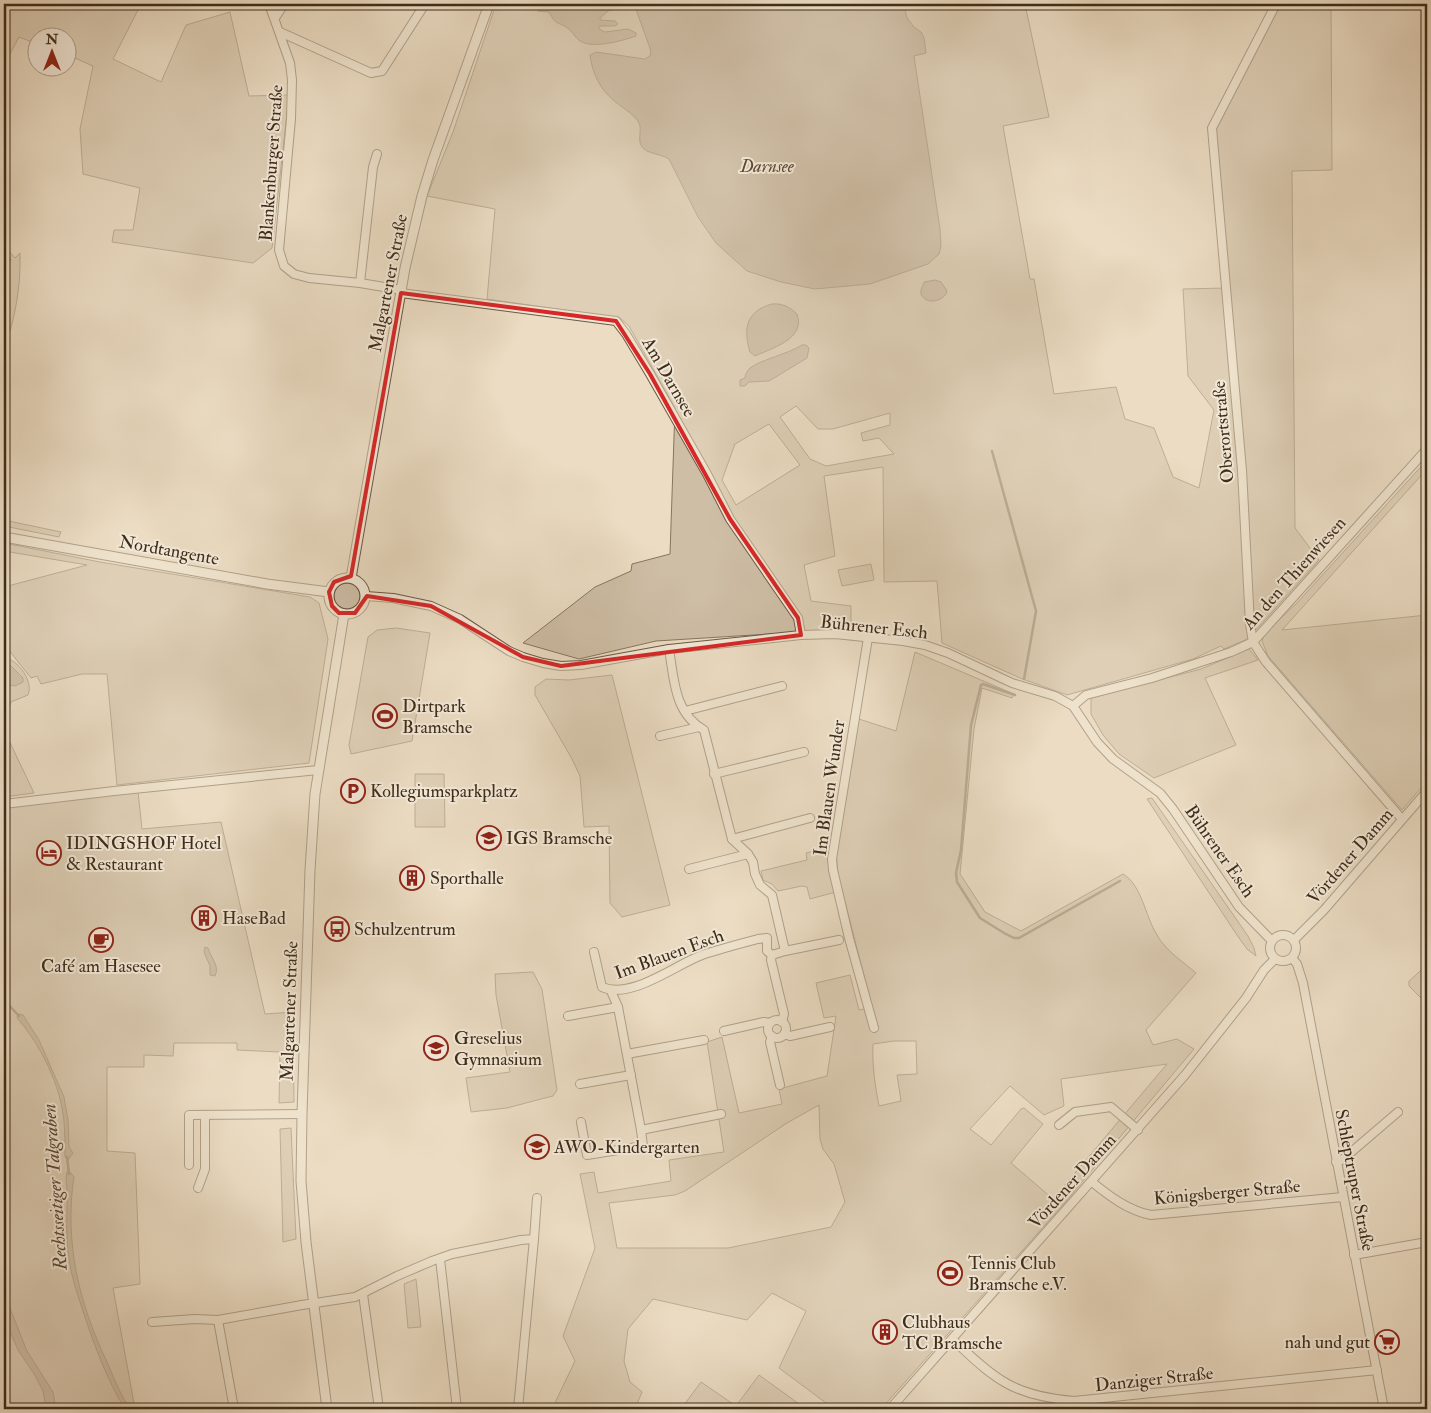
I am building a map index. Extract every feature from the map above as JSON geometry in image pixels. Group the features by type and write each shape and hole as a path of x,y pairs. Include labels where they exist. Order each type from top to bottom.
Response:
{"street":[{"name":"Blankenburger Straße","path":"269,4 290,63 292,80 292,119 279,250 284,266 294,274 309,278 360,283 401,292"},
{"path":"275,18 284,4"},
{"path":"280,32 371,73 382,71 425,4"},
{"name":"Malgartener Straße","path":"350,578 401,292 422,196 489,4"},
{"name":"Oberortstraße","path":"1276,4 1212,128 1241,461 1250,624 1253,642 1266,662 1402,819"},
{"path":"360,283 373,167 378,154"},
{"name":"Am Darnsee","path":"401,292 616,321 650,374 707,474 730,519 798,618 801,635"},
{"name":"An den Thienwiesen","path":"1073,706 1086,694 1152,678 1231,652 1253,642 1427,449"},
{"name":"Nordtangente","path":"4,537 267,584 329,592"},
{"path":"350,578 361,584 366,596 363,606 359,610 344,614 332,606 329,592 334,582 350,578"},
{"name":"Bührener Esch","path":"366,596 393,598 431,606 460,618 509,651 542,663 561,666 669,649 801,635 835,634 868,638 925,646 948,653 1012,683 1055,696 1073,706 1097,742 1113,759 1160,793 1173,809 1239,907 1272,941"},
{"name":"Malgartener Straße","path":"327,1409 306,1242 301,1181 302,1114 310,870 318,770 344,614"},
{"name":"Im Blauen Wunder","path":"868,638 832,859 849,938 874,1028"},
{"path":"669,649 677,699 685,711 704,730 732,839 748,854 753,862 755,874 760,885 772,895 785,952"},
{"path":"685,711 782,686"},
{"path":"660,736 699,727"},
{"path":"714,774 804,752"},
{"path":"4,804 318,770"},
{"name":"Vördener Damm","path":"1294,940 1324,910 1427,791"},
{"path":"732,839 810,818"},
{"path":"689,868 748,854"},
{"name":"Im Blauen Esch","path":"594,952 602,987 611,991 634,986 656,978 702,956 767,938 780,932"},
{"path":"1283,935 1294,940 1296,948 1292,958 1282,961 1275,959 1270,948 1272,941 1283,935"},
{"path":"767,938 767,950 772,955"},
{"path":"772,955 840,940"},
{"path":"772,955 771,960 784,1014 782,1022"},
{"name":"Schleptruper Straße","path":"1292,958 1300,972 1384,1409"},
{"name":"Vördener Damm","path":"890,1409 1138,1130 1191,1067 1246,998 1264,970 1275,959"},
{"name":"Im Blauen Esch","path":"611,991 618,1007 641,1130"},
{"name":"Im Blauen Esch","path":"568,1016 618,1007"},
{"path":"724,1031 764,1022 770,1023 776,1020 782,1022 786,1028 784,1034 778,1038 772,1036 768,1029 770,1023"},
{"path":"784,1034 790,1036 830,1027"},
{"path":"772,1036 770,1042 780,1085"},
{"path":"627,1054 704,1040"},
{"path":"580,1084 631,1075"},
{"name":"Vördener Damm","path":"1059,1125 1075,1112 1111,1106 1138,1130"},
{"path":"1336,1162 1342,1160 1398,1112"},
{"path":"188,1165 189,1115 302,1114"},
{"path":"581,1122 587,1155 643,1146 641,1130 721,1114"},
{"path":"198,1188 205,1169 205,1115"},
{"name":"Königsberger Straße","path":"1092,1182 1105,1193 1134,1210 1151,1215 1343,1197"},
{"path":"518,1409 537,1198"},
{"path":"152,1322 195,1319 218,1320 355,1297 397,1276 452,1254 534,1239"},
{"path":"1354,1256 1427,1242"},
{"path":"440,1259 457,1409"},
{"path":"363,1294 378,1409"},
{"path":"218,1320 234,1409"},
{"name":"Danziger Straße","path":"952,1339 985,1368 1007,1384 1038,1395 1074,1401 1377,1370"}],"highlighted area":[{"path":"401,293 616,321 650,374 730,519 798,618 801,635 561,666 523,657 431,606 367,596 355,613 339,613 332,606 329,592 334,582 351,576"}],"green space":[{"path":"4,4 141,4 113,59 161,82 186,25 230,12 249,96 289,95 272,248 253,263 112,242 114,230 133,230 140,188 83,174 80,129 93,66 78,59 78,28 28,28 28,40 19,37 4,65"},
{"path":"496,4 1025,4 1049,117 1003,126 1030,279 1034,279 1054,394 1116,387 1125,419 1154,428 1173,477 1199,488 1214,410 1188,376 1183,289 1225,288 1212,128 1272,4 1331,4 1332,170 1292,171 1295,528 1319,560 1245,640 1224,649 1221,646 1193,659 1067,695 1020,678 942,643 937,581 884,582 883,467 824,476 835,556 804,565 811,601 851,606 851,629 656,641 579,659 523,643 595,587 631,571 632,564 670,554 675,408 629,326 620,318 487,299 495,209 427,196 453,132","holes":["796,406 818,429 833,429 890,413 890,425 861,433 863,441 879,438 894,454 826,466 810,459 780,417","769,424 800,465 736,505 722,480 735,444"]},
{"path":"4,246 15,258 20,253 20,266 16,303 4,350"},
{"path":"1427,460 1427,469 1282,630 1427,615 1427,781 1402,810 1268,656 1262,641 1264,634 1297,603"},
{"path":"4,520 61,532 59,537 4,526"},
{"path":"4,543 100,562 310,597 319,603 328,639 309,763 117,785 107,674 82,674 41,684 37,676 31,678 8,649 4,649 4,587 87,565 4,551"},
{"path":"871,564 874,580 842,586 838,570"},
{"path":"347,583 356,587 360,596 356,605 347,609 338,605 334,596 338,587"},
{"name":"Dirtpark Bramsche","path":"396,628 430,633 412,741 351,754 349,745 368,637 377,630"},
{"path":"1249,649 1258,660 1205,678 1236,745 1154,778 1119,754 1103,735 1091,714 1091,698 1201,669"},
{"path":"915,652 1014,694 1012,698 982,688 974,729 960,874 985,912 1021,931 1123,874 1139,893 1161,941 1196,973 1146,1030 1153,1045 1177,1039 1194,1049 1062,1206 881,1409 834,1409 779,1368 806,1311 772,1293 747,1320 653,1299 628,1329 624,1361 630,1382 642,1392 635,1409 552,1409 575,1361 563,1336 595,1248 580,1174 594,1172 598,1193 671,1181 669,1160 724,1152 707,1042 722,1037 739,1113 782,1104 779,1089 827,1076 836,1016 824,1018 816,983 850,975 859,1010 865,1009 867,1016 874,1014 838,875 836,852 859,719 896,731","holes":["894,1041 916,1041 917,1074 897,1075 901,1101 879,1106 874,1075 873,1044","1167,1064 1053,1199 1011,1163 1043,1124 1024,1108 1021,1109 991,1145 970,1129 1010,1086 1044,1115 1064,1106 1061,1079","819,1105 820,1139 823,1149 834,1164 845,1202 831,1227 728,1248 617,1248 609,1203 675,1195 685,1191 787,1123"]},
{"path":"4,658 14,662 24,672 29,684 29,690 28,695 11,702 9,708 4,710 4,687 23,678 4,661"},
{"path":"612,675 670,905 622,917 610,903 609,826 584,827 580,776 535,695 535,687 546,679 569,680"},
{"path":"4,730 34,793 4,797"},
{"path":"415,774 444,774 445,827 415,827"},
{"path":"138,791 142,829 221,822 265,1014 293,1012 294,1102 279,1103 280,1052 237,1050 237,1043 174,1043 173,1056 144,1055 144,1067 107,1067 107,1151 135,1153 140,1284 113,1288 135,1409 4,1409 4,807"},
{"path":"1152,798 1248,936 1256,956 1247,949 1237,935 1147,799"},
{"path":"827,848 836,892 810,899 807,887 802,886 778,891 772,884 763,880 761,871 807,860 806,853"},
{"path":"1427,965 1427,1004 1409,986 1409,981"},
{"path":"533,972 542,989 557,1090 553,1096 507,1108 471,1112 466,1078 510,1072 496,995 495,974"},
{"path":"291,1128 296,1239 283,1242 280,1129"},
{"path":"416,1279 421,1327 408,1328 404,1284"},
{"path":"759,1375 806,1409 681,1409 701,1382 736,1406"}],"shaded area":[{"path":"536,4 627,4 625,7 608,11 600,18 600,20 615,21 618,24 615,26 599,26 599,29 605,32 628,29 636,33 636,36 608,43 586,43 578,40 568,28 555,21 549,12 538,11 535,7"},
{"name":"Darnsee","path":"634,4 904,4 907,18 921,32 924,38 926,53 914,56 940,229 941,246 939,254 928,264 870,284 815,289 781,282 747,271 716,243 698,217 669,159 646,151 641,146 640,124 609,96 593,70 590,55 596,52 645,59 651,55"},
{"path":"935,280 941,282 947,291 946,294 935,301 923,298 921,290 924,282"},
{"path":"772,304 786,306 797,314 797,330 778,346 755,356 750,352 748,344 747,329 749,322 757,311"},
{"path":"802,345 806,345 809,348 807,358 769,381 749,382 745,386 740,386 740,380 745,378 750,368"},
{"path":"4,661 23,678 23,682 15,686 7,685 4,687"},
{"path":"205,947 208,948 216,965 215,976 210,975 210,966 204,952"},
{"path":"18,1014 23,1015 39,1040 64,1097 68,1120 69,1147 73,1153 68,1160 65,1157 64,1126 59,1094 42,1053 17,1018"},
{"path":"67,1172 70,1172 74,1177 71,1225 76,1272 82,1295 97,1340 120,1392 130,1409 125,1409 107,1375 74,1283 67,1242"},
{"path":"4,1293 27,1351 53,1392 56,1409 46,1409 43,1391 18,1350 4,1317"}],"waterway":[{"path":"4,253 10,260"},
{"path":"992,451 1036,611 1024,679"},
{"path":"1015,695 983,684 981,685 971,725 961,850 956,873 957,882 980,918 1004,933 1014,938 1019,938 1120,881"},
{"name":"Rechtsseitiger Talgraben","path":"4,1000 19,1016"},
{"name":"Rechtsseitiger Talgraben","path":"67,1157 69,1174"}],"place":[{"name":"Dirtpark Bramsche","path":"385,716"},
{"name":"Kollegiumsparkplatz","path":"353,791"},
{"name":"IGS Bramsche","path":"489,838"},
{"name":"IDINGSHOF Hotel & Restaurant","path":"49,853"},
{"name":"Sporthalle","path":"412,878"},
{"name":"HaseBad","path":"204,918"},
{"name":"Schulzentrum","path":"337,929"},
{"name":"Café am Hasesee","path":"101,940"},
{"name":"Greselius Gymnasium","path":"436,1048"},
{"name":"AWO-Kindergarten","path":"537,1147"},
{"name":"Tennis Club Bramsche e.V.","path":"950,1273"},
{"name":"Clubhaus TC Bramsche","path":"885,1332"},
{"name":"nah und gut","path":"1387,1342"}]}
